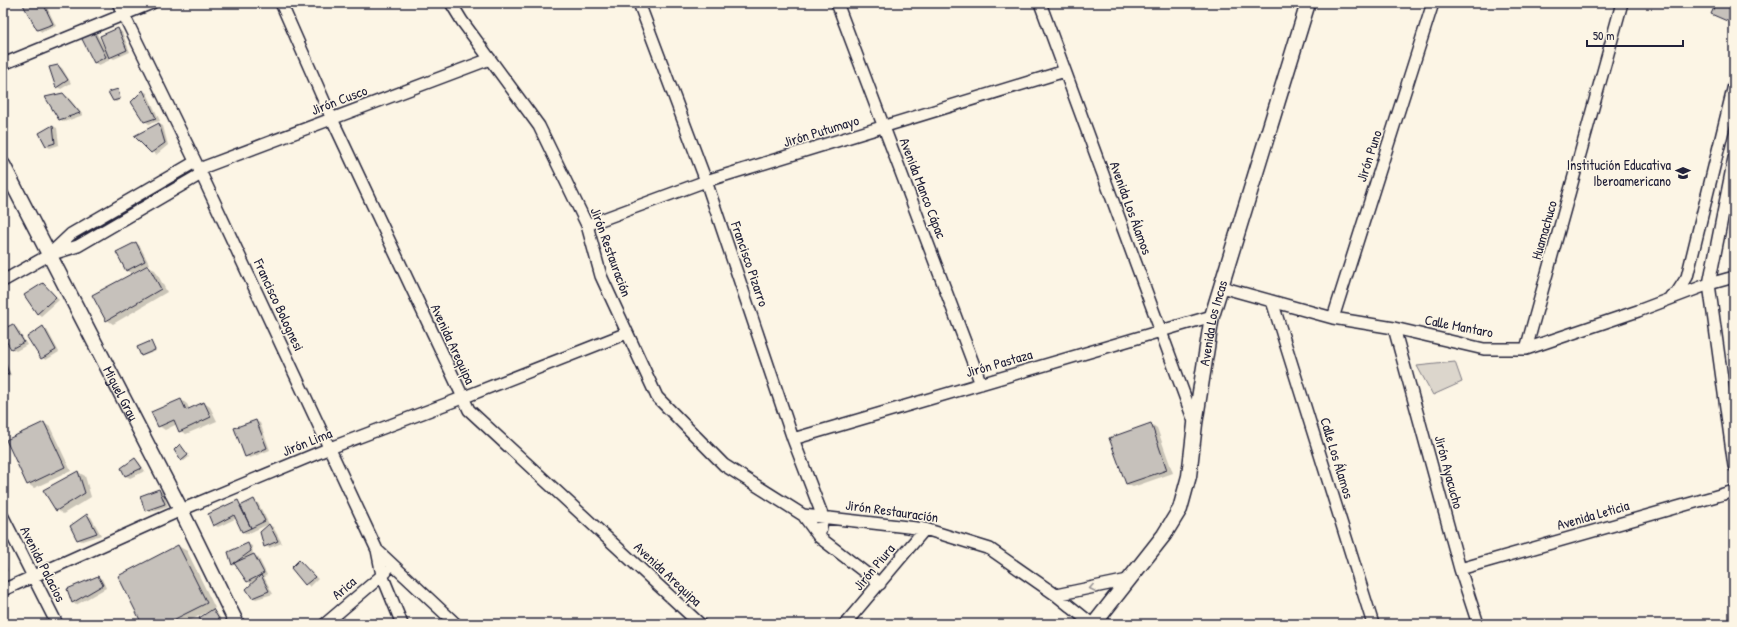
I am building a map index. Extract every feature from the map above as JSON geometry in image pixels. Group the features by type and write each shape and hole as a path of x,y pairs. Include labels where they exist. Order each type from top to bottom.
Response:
{"street":[{"name":"Francisco Bolognesi","path":"118,3 198,168 377,550 382,575 402,624"},
{"path":"3,64 152,3"},
{"name":"Avenida Arequipa","path":"280,3 332,119 462,398 469,410 700,624"},
{"name":"Jirón Restauración","path":"452,3 462,21 539,126 587,224 601,276 657,397 724,465 803,516 819,537 880,584"},
{"name":"Francisco Pizarro","path":"640,3 706,181 822,517 819,537"},
{"name":"Avenida Manco Cápac","path":"837,3 981,384"},
{"name":"Avenida Los Incas","path":"1093,624 1164,535 1180,509 1189,476 1195,424 1212,316 1308,3"},
{"name":"Jirón Puno","path":"1333,318 1433,3"},
{"name":"Huamachuco","path":"1526,349 1622,3"},
{"name":"Avenida Los Álamos","path":"1043,4 1065,71 1195,424"},
{"name":"Jirón Cusco","path":"3,281 49,255 71,234 198,168 490,59"},
{"name":"Jirón Putumayo","path":"587,224 706,181 885,128 1065,71"},
{"path":"1638,311 1676,294 1687,277 1734,85"},
{"path":"1734,158 1731,190 1709,284 1734,466"},
{"name":"Miguel Grau","path":"3,165 181,510 237,624"},
{"name":"Calle Mantaro","path":"1220,287 1333,318 1394,328 1484,349 1526,349 1638,311 1709,284 1734,277"},
{"name":"Calle Los Álamos","path":"1272,301 1373,624"},
{"name":"Jirón Pastaza","path":"794,439 1212,316"},
{"name":"Jirón Ayacucho","path":"1394,328 1460,568 1478,624"},
{"name":"Jirón Lima","path":"3,590 181,510 330,448 627,333"},
{"name":"Avenida Leticia","path":"1460,568 1734,491"},
{"name":"Jirón Restauración","path":"803,516 925,529 990,549 1056,595 1093,624"},
{"name":"Avenida Palacios","path":"3,517 57,624"},
{"name":"Jirón Piura","path":"845,624 925,529"},
{"path":"377,550 456,624"},
{"name":"Arica","path":"325,624 394,565"},
{"path":"1056,595 1128,580"}],"shaded area":[{"path":"1455,362 1462,382 1433,395 1417,366"}],"building":[{"path":"22,3 43,3 53,24 37,30"},
{"path":"1716,3 1728,3 1734,5 1734,24 1711,14"},
{"path":"118,28 127,50 109,58 100,36"},
{"path":"93,31 106,57 94,63 81,37"},
{"path":"58,65 68,80 56,88 49,67"},
{"path":"118,89 120,99 113,101 108,92"},
{"path":"143,90 156,118 144,122 131,102"},
{"path":"63,93 80,113 59,120 45,97"},
{"path":"159,123 165,143 151,153 134,136"},
{"path":"53,125 55,143 46,146 39,133"},
{"path":"136,242 145,261 126,271 116,252"},
{"path":"148,265 161,289 106,321 92,295"},
{"path":"43,283 56,297 37,314 24,295"},
{"path":"13,324 24,342 11,349 3,336 3,329"},
{"path":"43,326 56,350 41,359 27,337"},
{"path":"151,341 155,350 141,356 137,347"},
{"path":"3,357 9,374 4,376 3,373"},
{"path":"181,399 186,410 204,402 211,417 179,432 174,420 158,427 151,412"},
{"path":"256,420 267,448 245,457 234,428"},
{"path":"44,422 65,467 27,485 6,440"},
{"path":"1151,423 1167,470 1126,484 1109,438"},
{"path":"180,444 188,455 181,461 174,450"},
{"path":"135,458 142,468 125,476 121,468"},
{"path":"78,471 85,493 56,511 43,490"},
{"path":"159,489 165,504 145,511 140,496"},
{"path":"254,499 265,521 251,528 240,506"},
{"path":"238,500 251,528 242,532 234,515 213,526 208,514"},
{"path":"87,514 97,533 77,540 70,526"},
{"path":"269,524 278,541 264,547 260,532"},
{"path":"248,543 251,551 232,565 228,552"},
{"path":"178,545 207,603 165,624 142,624 118,576"},
{"path":"254,554 264,573 247,582 234,563"},
{"path":"299,560 315,577 305,585 291,568"},
{"path":"261,575 269,591 252,598 246,589"},
{"path":"98,576 103,585 72,603 67,589"},
{"path":"213,609 222,624 203,624 199,618"}],"place":[{"name":"Institución Educativa Iberoamericano","path":"1683,173"}]}
